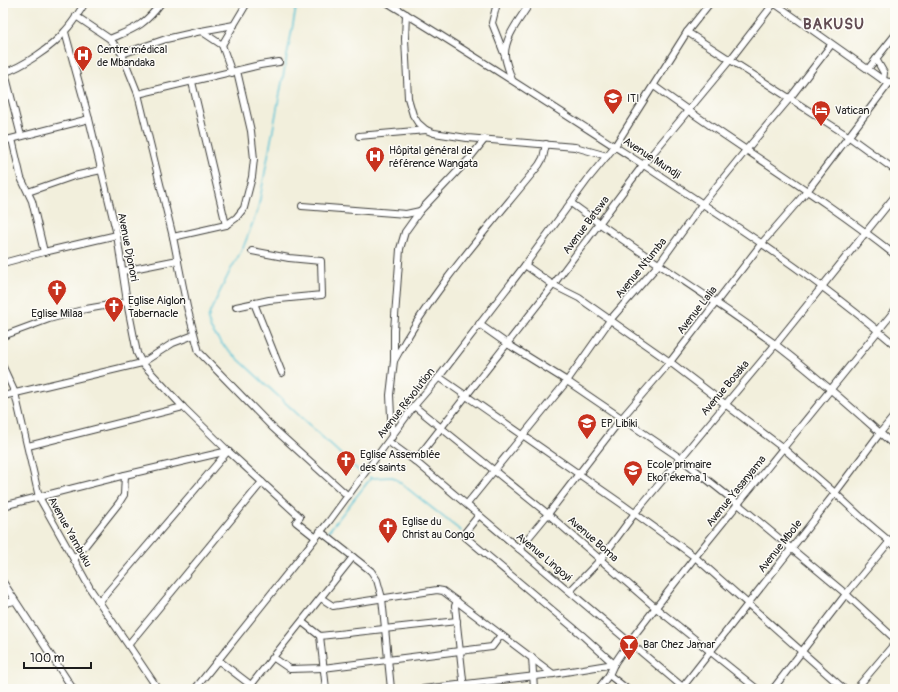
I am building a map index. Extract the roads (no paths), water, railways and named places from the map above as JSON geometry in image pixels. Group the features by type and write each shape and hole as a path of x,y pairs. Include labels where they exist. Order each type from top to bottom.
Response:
{"street":[{"path":"21,136 4,73 40,53 65,32 85,3"},
{"path":"110,39 144,23 161,3"},
{"path":"222,45 247,3"},
{"name":"Avenue Mundji","path":"388,3 512,80 703,203 822,286 895,345"},
{"path":"494,3 496,7 492,23 505,56 512,80"},
{"path":"505,56 510,34 530,3"},
{"name":"Avenue Révolution","path":"195,689 348,496 414,406 439,377 615,146 687,32 710,3"},
{"path":"774,3 831,45 883,80 892,83"},
{"name":"Avenue Batswa","path":"415,461 553,285 643,165 689,111 774,3"},
{"path":"406,14 405,39 408,98 413,115 418,123 426,130 434,133 485,139 575,147 607,156"},
{"path":"76,16 110,39 122,54 138,94 199,352 272,427 348,496"},
{"path":"122,54 166,39 234,24"},
{"path":"173,237 226,225 236,218 244,208 252,178 254,159 251,131 235,72 222,45 202,31"},
{"name":"Avenue Djonori","path":"65,32 90,119 117,235 127,302 137,353 142,363 183,407 228,451 300,517 296,522 315,537"},
{"path":"687,32 848,136 895,170"},
{"path":"868,69 895,35"},
{"name":"Avenue Ntumba","path":"467,504 567,381 610,320 659,264 703,203 790,98 831,45"},
{"path":"876,59 884,73 883,80"},
{"path":"138,94 280,62"},
{"path":"192,82 226,225"},
{"name":"Avenue Lalia","path":"519,549 548,514 621,418 670,362 762,243 808,190 848,136 892,83"},
{"path":"654,86 808,190 895,255"},
{"path":"3,141 90,119"},
{"path":"359,136 426,130"},
{"path":"12,139 21,178 32,201 44,252"},
{"path":"391,439 390,395 394,361 394,330 400,248 405,232 420,211 469,159 485,139"},
{"path":"394,361 419,318 472,247 539,165 543,158 546,144"},
{"path":"28,192 74,176 101,170"},
{"name":"Avenue Bosaka","path":"570,591 601,560 635,513 775,345 895,196"},
{"path":"571,203 599,224 775,345 831,390 895,446"},
{"path":"302,206 406,214 420,211"},
{"path":"3,263 117,235"},
{"path":"236,307 269,300 321,296 321,261 289,258 252,251"},
{"path":"123,271 178,260"},
{"path":"525,265 553,285 579,298 670,362 783,448 892,544"},
{"path":"3,336 49,319 86,309 127,302"},
{"path":"254,303 282,373"},
{"name":"Avenue Yasanyama","path":"598,689 609,675 614,664 629,642 695,557 895,310"},
{"path":"479,324 506,343 567,381 680,458 846,594 895,639"},
{"path":"3,396 142,363 173,343 194,335"},
{"name":"Avenue Yambuku","path":"3,367 15,393 39,497 91,590 100,601 158,689"},
{"path":"439,377 635,513 695,557 844,689"},
{"name":"Avenue Boma","path":"414,406 548,514 656,608 757,689"},
{"path":"28,446 183,407"},
{"name":"Avenue Mbole","path":"683,688 895,415"},
{"name":"Avenue Lingoyi","path":"391,439 683,688"},
{"path":"3,506 228,451"},
{"path":"100,601 228,451"},
{"path":"74,560 124,495 125,475"},
{"path":"129,644 262,482"},
{"path":"479,515 463,535 582,635 614,664"},
{"path":"320,531 371,571 377,580 382,598 391,689"},
{"path":"773,689 846,594 892,544 895,535"},
{"path":"218,660 254,687 274,658 353,557"},
{"path":"3,582 14,601 74,689"},
{"path":"321,598 333,606 437,590 447,593 553,674"},
{"path":"3,604 14,601"},
{"path":"457,601 455,606 464,687"},
{"path":"302,622 320,636 457,620"},
{"path":"274,658 290,670 323,668 492,647 501,635"},
{"path":"320,636 326,689"},
{"path":"856,689 895,643"},
{"path":"532,657 534,689"},
{"path":"423,689 464,687 614,664"},
{"path":"609,675 627,689"}],"waterway":[{"path":"297,3 258,209 243,248 210,312 208,320 211,329 221,343 361,473"},
{"path":"328,532 371,478 370,477"},
{"path":"371,478 393,477 461,531"}],"place":[{"name":"Centre médical de Mbandaka","path":"83,72"},
{"name":"ITI","path":"613,115"},
{"name":"Vatican","path":"821,127"},
{"name":"Hôpital général de référence Wangata","path":"375,173"},
{"name":"Eglise Milaa","path":"57,306"},
{"name":"Eglise Aiglon Tabernacle","path":"114,323"},
{"name":"EP Libiki","path":"587,440"},
{"name":"Eglise Assemblée des saints","path":"346,477"},
{"name":"Ecole primaire Ekof'ekema 1","path":"633,487"},
{"name":"Eglise du Christ au Congo","path":"388,544"},
{"name":"Bar Chez Jamar","path":"629,661"}],"district":[{"name":"BAKUSU","path":"834,24"}]}
